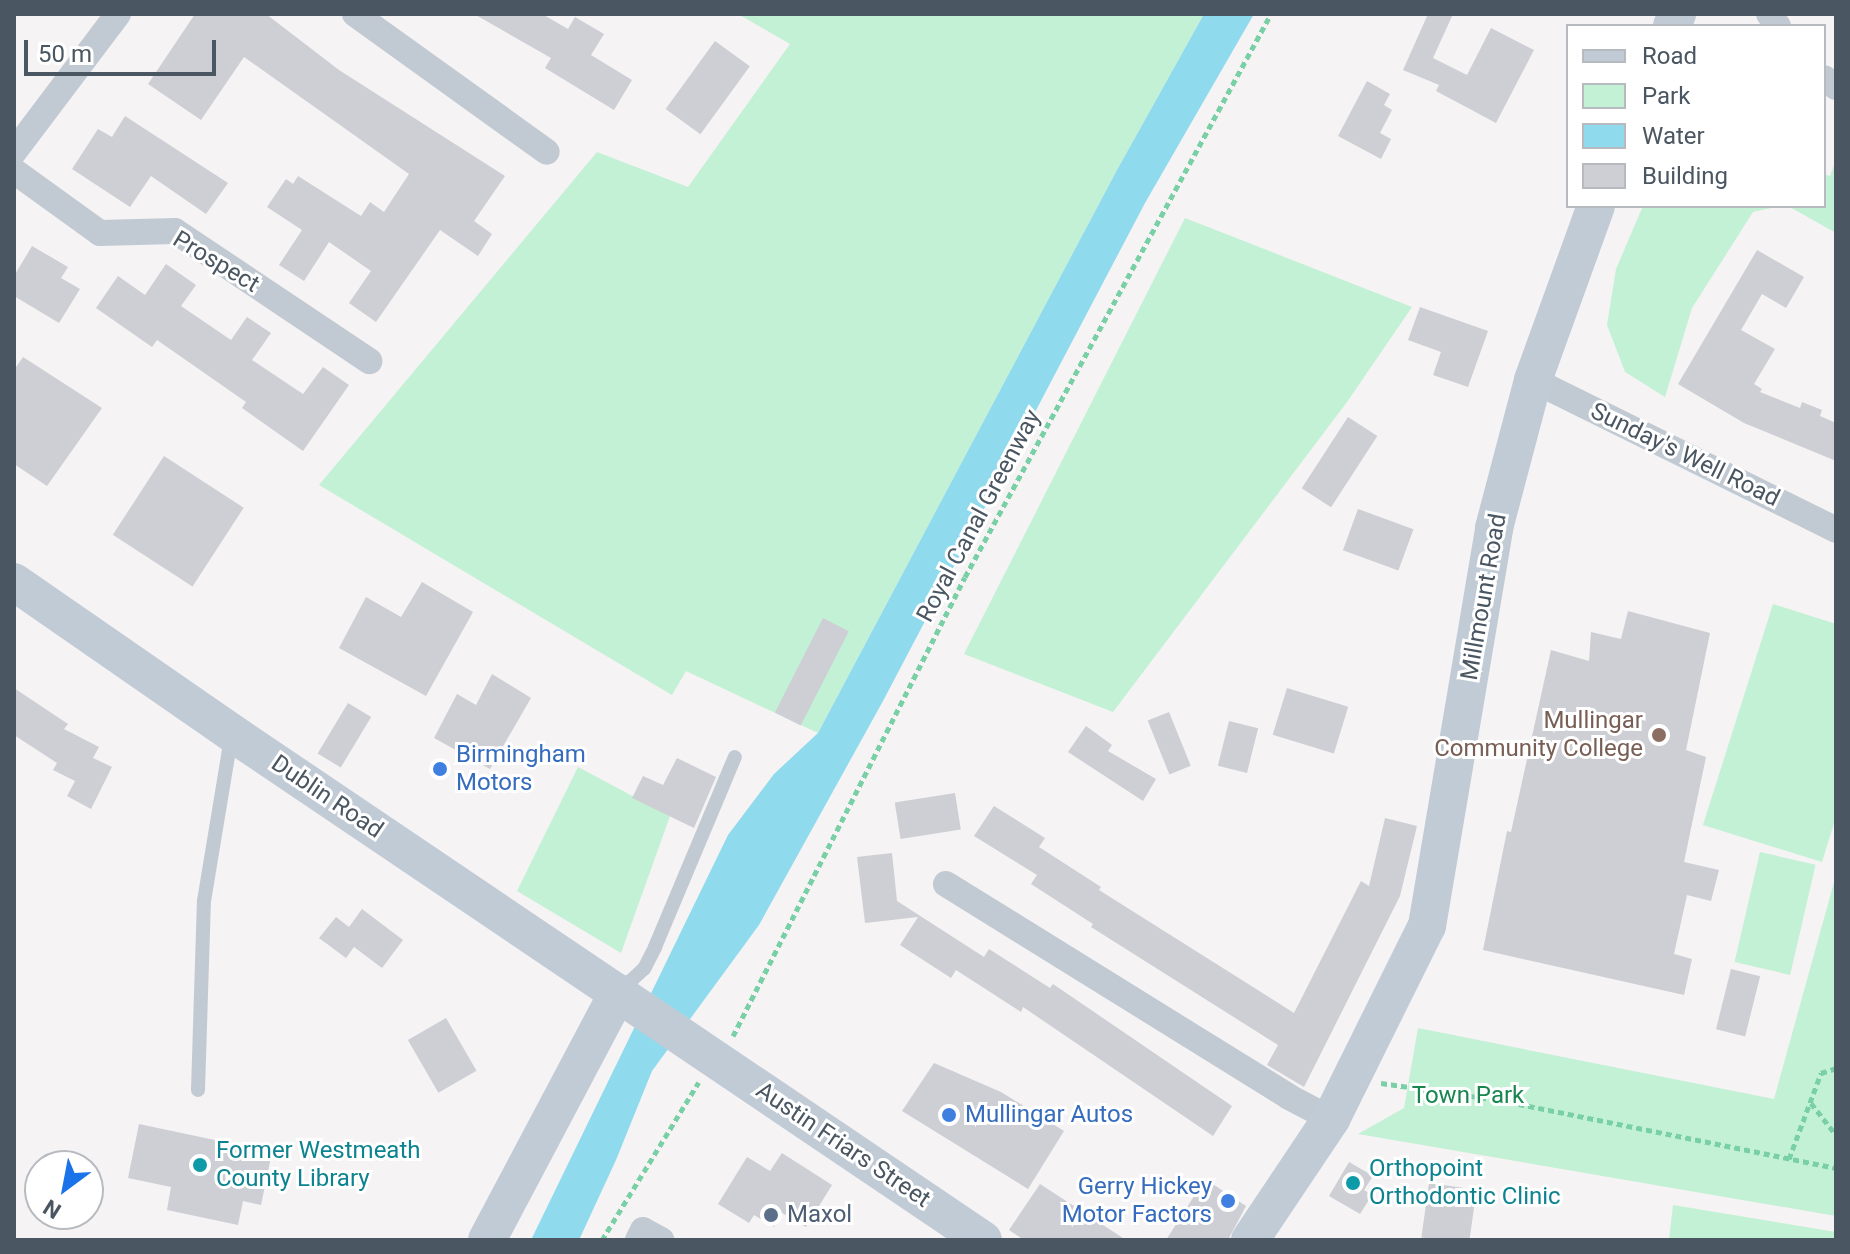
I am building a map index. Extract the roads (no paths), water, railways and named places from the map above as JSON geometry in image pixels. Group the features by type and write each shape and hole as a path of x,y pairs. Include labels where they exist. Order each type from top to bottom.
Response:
{"street":[{"path":"14,152 118,14"},
{"path":"355,14 547,152"},
{"name":"Prospect","path":"14,171 100,233 175,231 369,361"},
{"name":"Millmount Road","path":"1250,1240 1331,1119 1427,926 1494,528 1533,380 1595,208"},
{"name":"Sunday's Well Road","path":"1533,380 1836,530"},
{"name":"Dublin Road","path":"14,582 709,1055"},
{"path":"946,884 1276,1089 1331,1119"},
{"path":"487,1240 630,1001"},
{"name":"Austin Friars Street","path":"709,1055 983,1240"},
{"path":"638,1240 643,1230 661,1240"}],"lane":[{"path":"198,1090 204,901 232,733"},
{"path":"630,1001 735,757"}],"water":[{"path":"1204,14 1254,14 1145,203 883,701 759,925 652,1071 579,1240 531,1240 728,835 774,774 818,733 1117,170"}],"place":[{"name":"Mullingar Community College","path":"1659,735"},
{"name":"Birmingham Motors","path":"440,769"},
{"name":"Mullingar Autos","path":"949,1115"},
{"name":"Former Westmeath County Library","path":"200,1165"},
{"name":"Orthopoint Orthodontic Clinic","path":"1353,1183"},
{"name":"Gerry Hickey Motor Factors","path":"1228,1201"},
{"name":"Maxol","path":"771,1215"}],"park label":[{"name":"Town Park","path":"1468,1096"}]}
